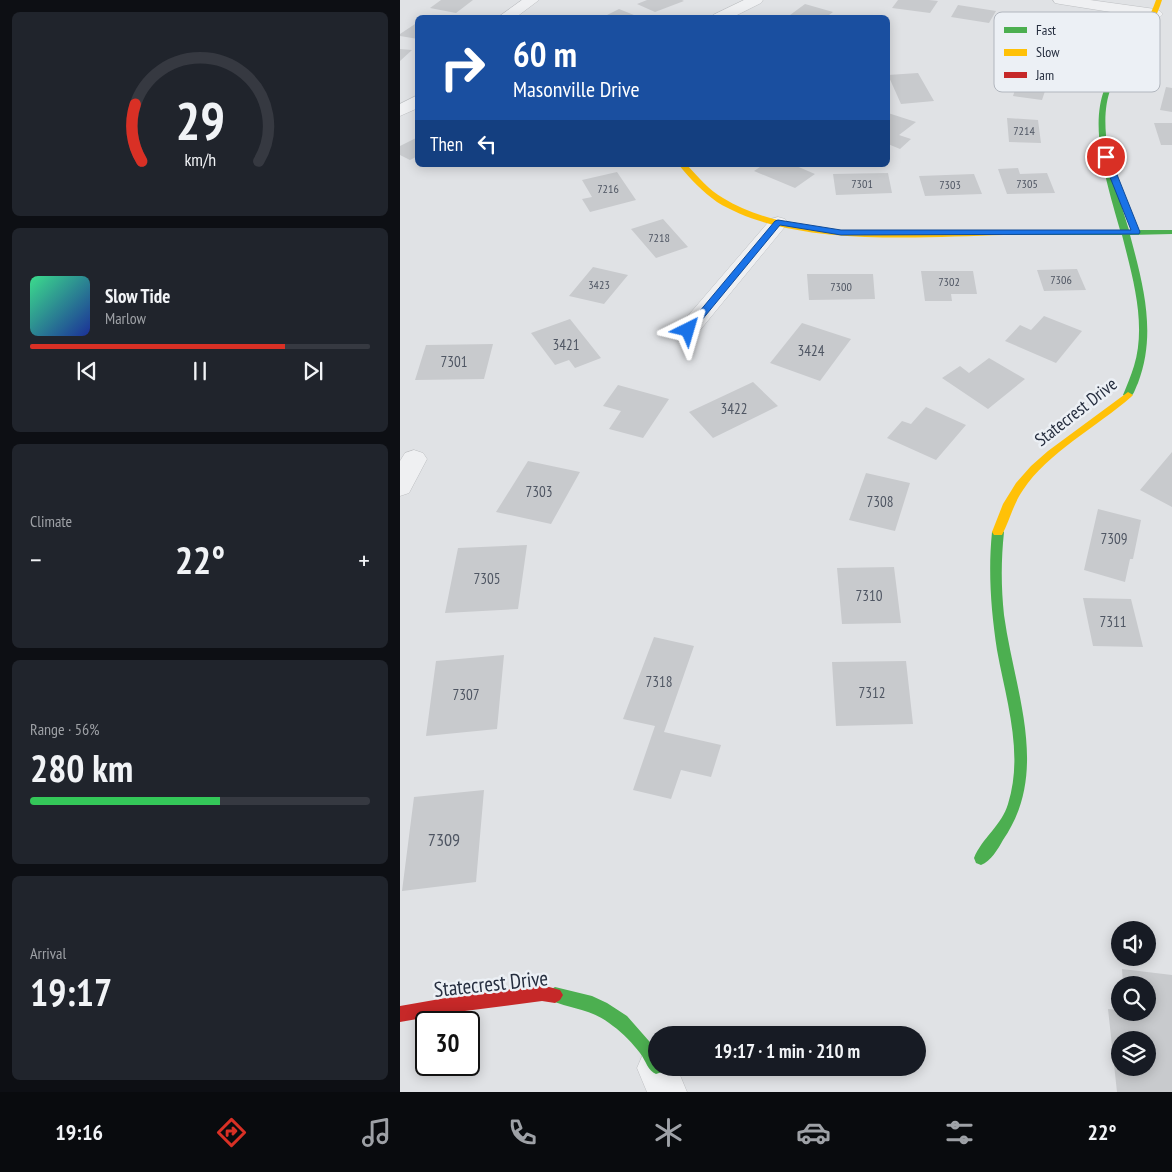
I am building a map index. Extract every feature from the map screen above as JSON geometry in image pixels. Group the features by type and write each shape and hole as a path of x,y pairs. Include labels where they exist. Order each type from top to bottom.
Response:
{"street":[{"path":"509,15 532,0"},
{"path":"724,15 756,0"},
{"path":"1060,0 1157,7"},
{"path":"1105,92 1101,133 1106,157 1138,237"},
{"path":"400,111 415,102"},
{"path":"685,167 704,188 724,201 747,212 778,222 841,233 1138,237 1172,232"},
{"path":"688,330 778,222"},
{"name":"Statecrest Drive","path":"981,858 1000,835 1016,803 1022,768 1020,739 997,606 994,563 998,532 1009,501 1025,477 1048,454 1114,409 1136,386 1151,362"},
{"path":"400,486 414,459"},
{"name":"Statecrest Drive","path":"400,1014 457,1004 542,993 580,999 612,1013 627,1025 648,1050"},
{"path":"661,1076 667,1092"}],"building":[{"path":"441,0 473,0 456,13 430,8"},
{"path":"647,0 684,1 655,12 637,4"},
{"path":"898,0 938,1 930,13 892,8"},
{"path":"805,4 833,12 829,15 790,15"},
{"path":"958,5 996,11 989,23 951,17"},
{"path":"619,9 634,15 607,15"},
{"path":"415,24 415,38 400,36 400,34"},
{"path":"400,49 412,50 400,61"},
{"path":"918,73 934,101 901,104 890,79 890,75"},
{"path":"1166,87 1172,88 1172,112 1160,110"},
{"path":"1014,92 1045,92 1042,100 1013,96"},
{"path":"890,114 916,122 899,135 911,139 900,149 890,145"},
{"path":"1007,118 1038,120 1041,143 1009,142"},
{"path":"1154,123 1172,123 1172,145 1161,145"},
{"path":"415,138 415,158 410,160 400,155 400,146"},
{"path":"760,167 799,167 815,174 795,188 754,171"},
{"path":"1018,168 1020,174 1047,173 1055,193 1007,194 998,169"},
{"path":"617,172 636,200 590,212 582,199 592,197 582,180"},
{"path":"888,173 892,193 836,195 833,174"},
{"path":"974,174 982,194 925,196 919,176"},
{"path":"663,219 688,247 656,258 631,229"},
{"path":"593,267 628,275 604,304 569,296"},
{"path":"1077,269 1086,290 1044,291 1037,270"},
{"path":"921,271 973,271 977,294 951,294 952,301 925,301"},
{"path":"807,274 873,274 875,299 809,300"},
{"path":"1044,316 1082,331 1056,363 1005,341 1020,325 1031,330"},
{"path":"570,319 601,358 575,368 569,360 555,365 531,333"},
{"path":"802,323 851,339 820,381 770,363"},
{"path":"493,344 484,379 415,380 426,345"},
{"path":"989,358 1025,379 988,409 942,378 960,366 969,373"},
{"path":"753,382 778,406 713,438 689,412"},
{"path":"618,385 669,399 643,438 609,429 621,411 603,406"},
{"path":"926,407 966,425 936,460 887,438 902,421 911,424"},
{"path":"1172,452 1172,507 1140,490"},
{"path":"528,461 580,472 551,524 496,512"},
{"path":"866,473 910,483 895,531 849,520"},
{"path":"1098,509 1141,520 1133,559 1130,559 1125,582 1084,570"},
{"path":"527,545 518,609 445,613 458,548"},
{"path":"894,567 901,623 842,624 837,568"},
{"path":"1083,598 1131,599 1143,647 1093,646"},
{"path":"654,637 694,646 664,732 721,745 711,777 681,770 671,799 633,790 655,726 623,719"},
{"path":"504,655 497,729 426,736 436,661"},
{"path":"906,661 913,724 836,726 832,662"},
{"path":"484,790 476,882 402,891 414,797"},
{"path":"1122,969 1172,975 1172,1092 1117,1092 1115,1076 1156,1076 1156,1031 1111,1031 1111,1037 1108,1009 1111,1009 1111,1021 1156,1021 1156,976 1122,976"}],"traffic: fast":[{"path":"1107,92 1103,113 1103,129 1107,162 1141,299 1143,332 1140,364 1128,395"},
{"path":"1004,233 1172,232"},
{"path":"981,858 1009,818 1015,804 1021,769 1020,734 998,615 996,582 998,532"},
{"path":"555,995 592,1004 612,1015 630,1030 648,1051"}],"traffic: slow":[{"path":"1155,12 1159,0"},
{"path":"685,167 701,184 722,201 751,215 784,224 820,230 859,233 1004,233"},
{"path":"998,532 1007,507 1034,468 1051,453 1109,412 1128,395"}],"traffic: jam":[{"path":"400,1014 457,1004 542,993 555,995"}],"route":[{"path":"688,330 778,222 841,233 1136,232 1106,157"}]}
